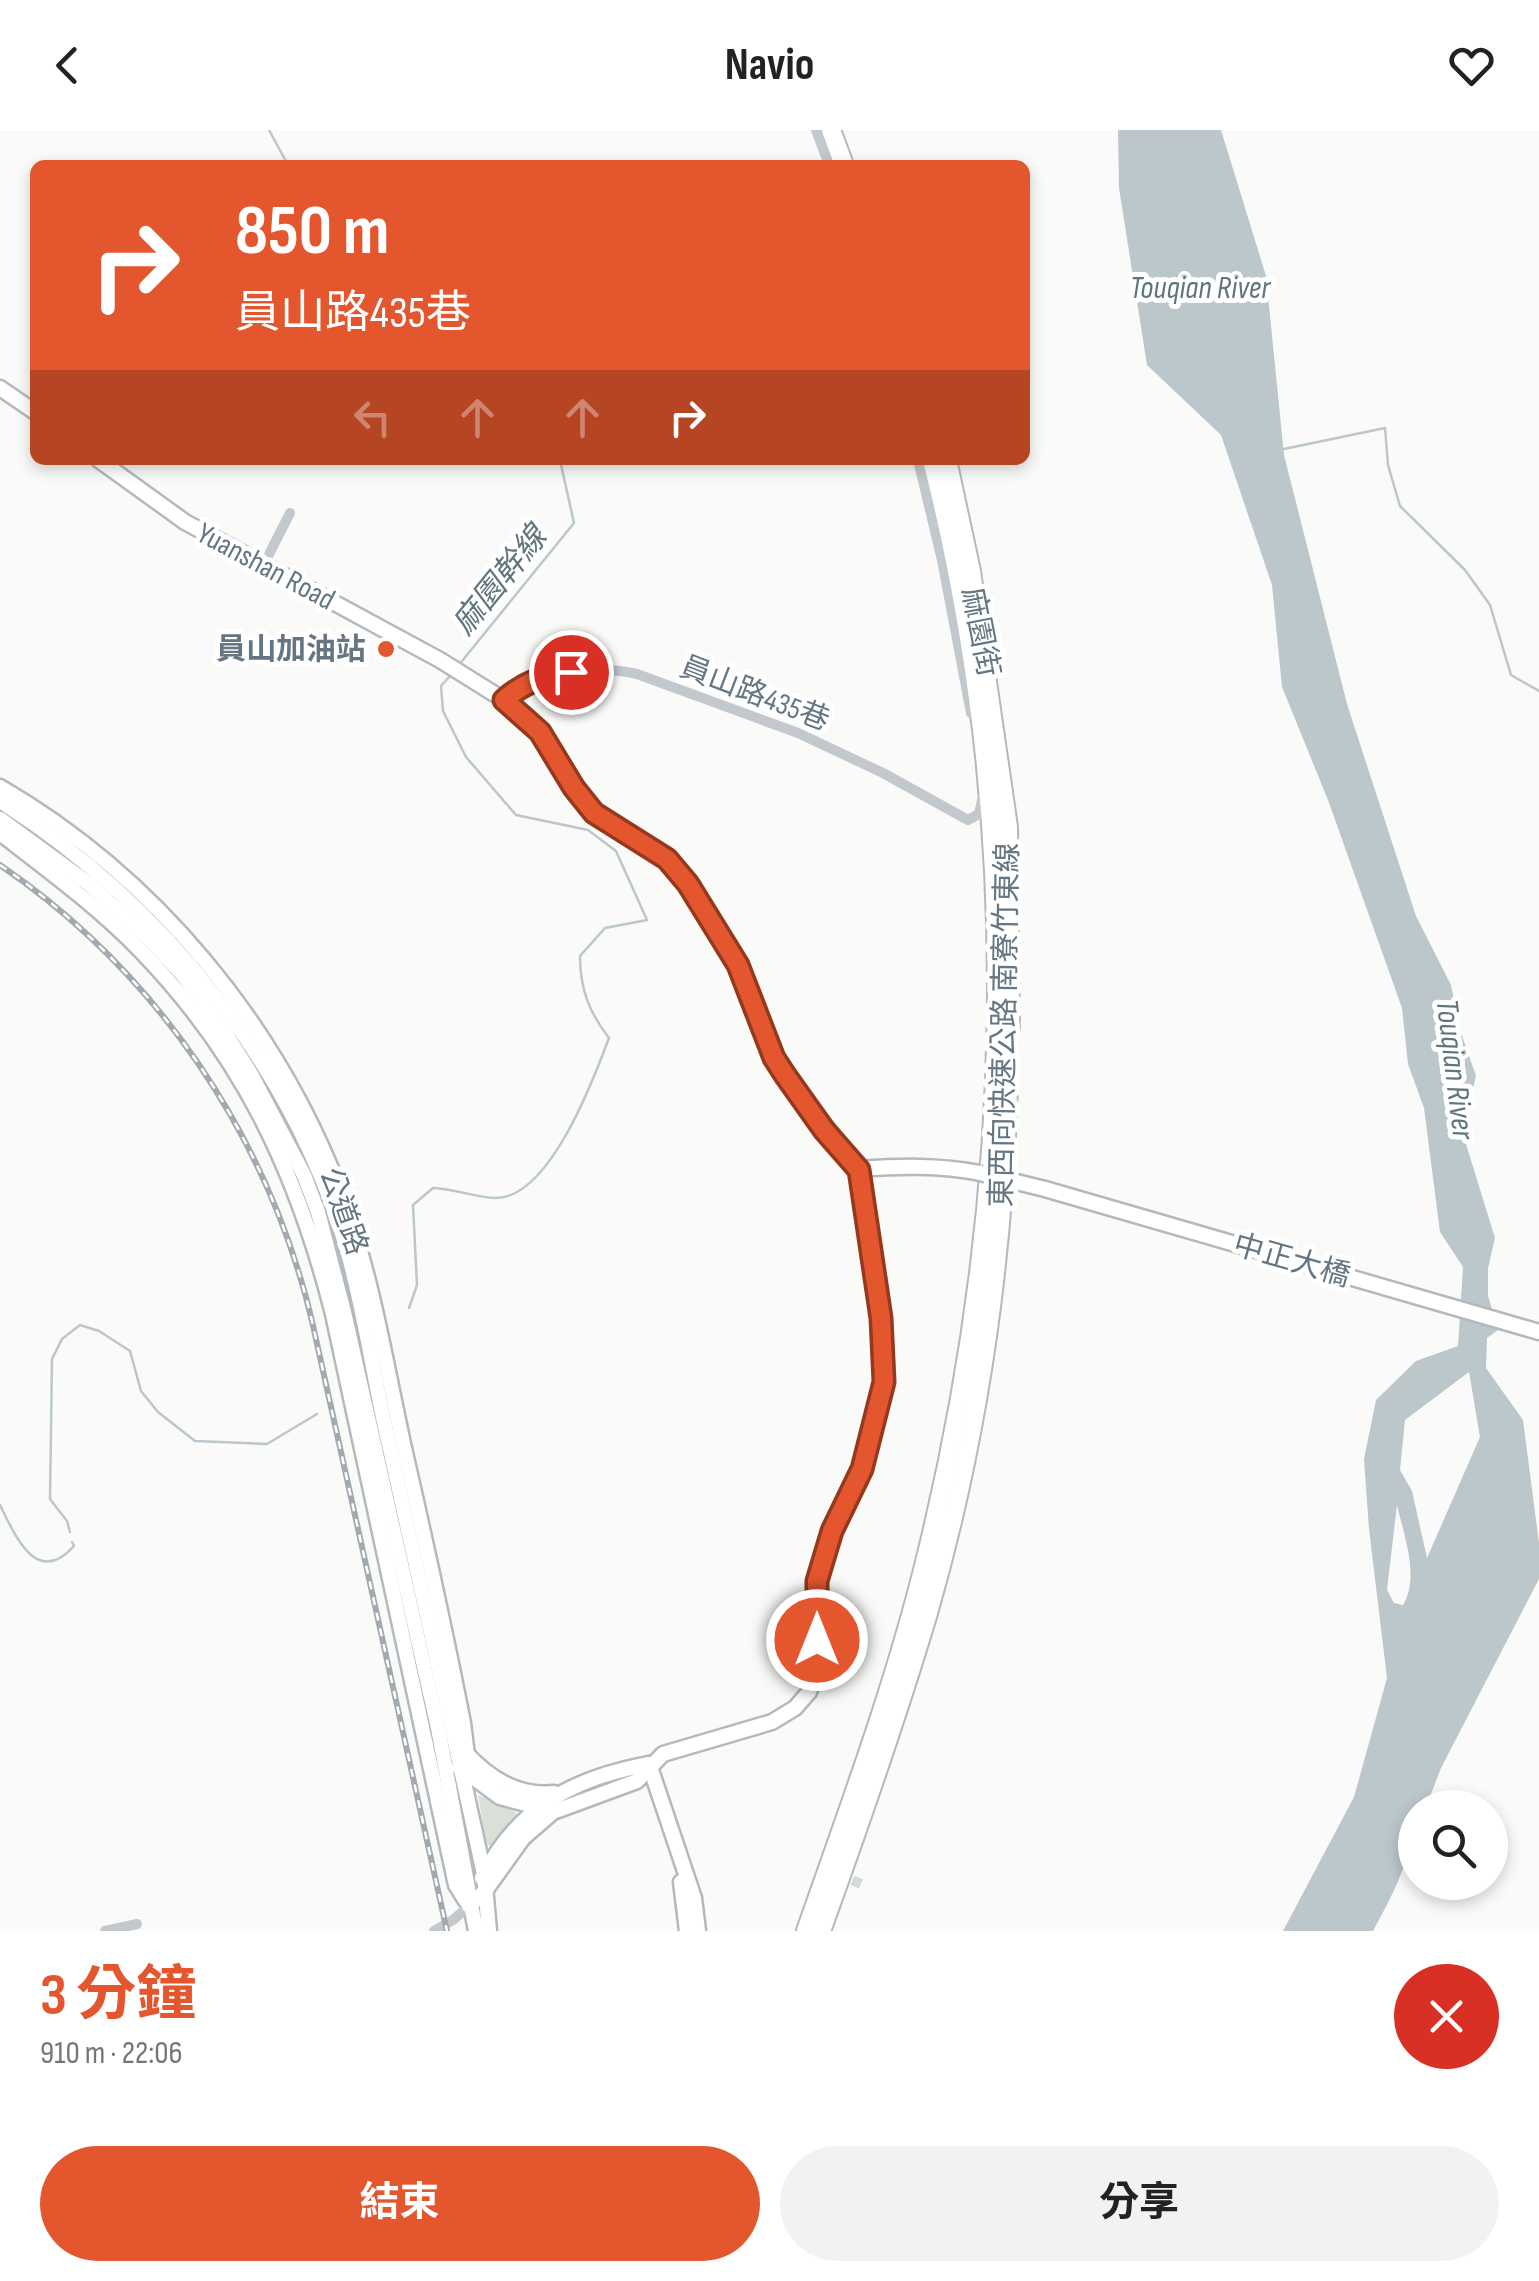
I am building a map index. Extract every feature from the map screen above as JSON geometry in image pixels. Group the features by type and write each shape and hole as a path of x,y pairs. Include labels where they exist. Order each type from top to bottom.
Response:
{"highway":[{"path":"831,130 842,160"},
{"path":"844,130 855,160"},
{"name":"東西向快速公路 南寮竹東線","path":"810,1930 896,1667 926,1558 958,1411 989,1199 998,1006 995,864 988,782 960,583 933,465"},
{"name":"東西向快速公路 南寮竹東線","path":"810,1930 877,1775 950,1524 988,1324 1006,1160 1012,980 1008,826 971,571 948,465"}],"street":[{"path":"816,130 828,160"},
{"path":"0,388 30,409"},
{"name":"Yuanshan Road","path":"106,465 186,522 440,660 504,700"},
{"name":"麻園街","path":"919,465 972,716 982,796 979,814"},
{"path":"264,564 290,513"},
{"name":"員山路435巷","path":"504,700 520,686 549,675 613,669 637,674 798,734 870,767 962,817 974,819 979,814"},
{"path":"434,1931 469,1906 502,1846 535,1808 650,1764 662,1754 772,1722 795,1708 810,1692 818,1661 817,1581 832,1531 862,1469 884,1382 881,1318 859,1170 824,1130 774,1058 738,965 688,884 667,859 594,813 540,732 504,700"},
{"name":"公道路","path":"0,787 94,851 163,915 205,960 256,1028 297,1098 321,1161 355,1280 441,1645 464,1762 489,1931"},
{"name":"公道路","path":"0,800 86,862 194,968 244,1035 321,1161"},
{"name":"公道路","path":"0,819 89,884 182,974 251,1074 304,1174 344,1312 466,1869 469,1906"},
{"name":"公道路","path":"0,832 79,894 172,984 243,1084 292,1180 318,1254 333,1314 456,1885 469,1906"},
{"name":"中正大橋","path":"859,1170 905,1165 952,1167 1045,1188 1539,1332"},
{"name":"公道路","path":"441,1645 450,1725 464,1762 500,1797 535,1808"},
{"name":"公道路","path":"424,1731 440,1748 516,1790 568,1798"},
{"path":"650,1764 694,1898 693,1927"},
{"path":"484,1883 523,1838 568,1798"},
{"path":"469,1906 476,1931"},
{"path":"105,1931 137,1924"}],"shaded area":[{"path":"478,1795 517,1814 491,1847 486,1843"}],"water":[{"name":"Touqian River","path":"1118,130 1221,130 1266,276 1284,455 1347,704 1416,916 1451,985 1461,1033 1476,1076 1462,1131 1495,1238 1488,1268 1488,1296 1498,1330 1487,1338 1486,1368 1523,1420 1539,1543 1539,1579 1433,1790 1398,1790 1398,1881 1373,1931 1283,1931 1354,1797 1387,1678 1364,1459 1376,1400 1416,1361 1458,1346 1463,1267 1440,1232 1424,1108 1408,1064 1402,1008 1328,800 1282,687 1272,585 1221,435 1147,365 1119,188","holes":["1469,1372 1480,1437 1427,1558 1412,1491 1400,1470 1405,1420","1397,1505 1410,1582 1403,1605 1394,1603 1387,1590"]}],"waterway":[{"name":"麻園幹線","path":"269,130 285,160"},
{"path":"1284,449 1385,428 1388,465 1400,506 1465,570 1490,605 1511,675 1539,691"},
{"name":"麻園幹線","path":"458,666 574,523 561,465"},
{"path":"409,1308 417,1285 413,1205 433,1188 495,1198 515,1193 551,1159 580,1108 609,1038 587,1000 580,956 605,928 647,920 616,851 588,830 516,815 466,757 443,711 441,686 450,676"},
{"path":"70,1532 67,1521 50,1499 52,1359 62,1339 80,1325 99,1331 130,1351 141,1391 158,1412 195,1441 267,1444 317,1414"},
{"path":"0,1505 20,1542 38,1559 49,1562 61,1558 74,1546 72,1542"}],"tunnel":[{"path":"839,1874 861,1884"}],"railway":[{"path":"0,865 57,908 109,955 156,1008 198,1064 267,1187 312,1321 447,1931"}],"place":[{"name":"員山加油站","path":"386,649"}],"route":[{"path":"571,672 520,686 504,700 540,732 594,813 667,859 688,884 738,965 774,1058 824,1130 859,1170 881,1318 884,1382 862,1469 832,1531 817,1581 817,1640"}]}
